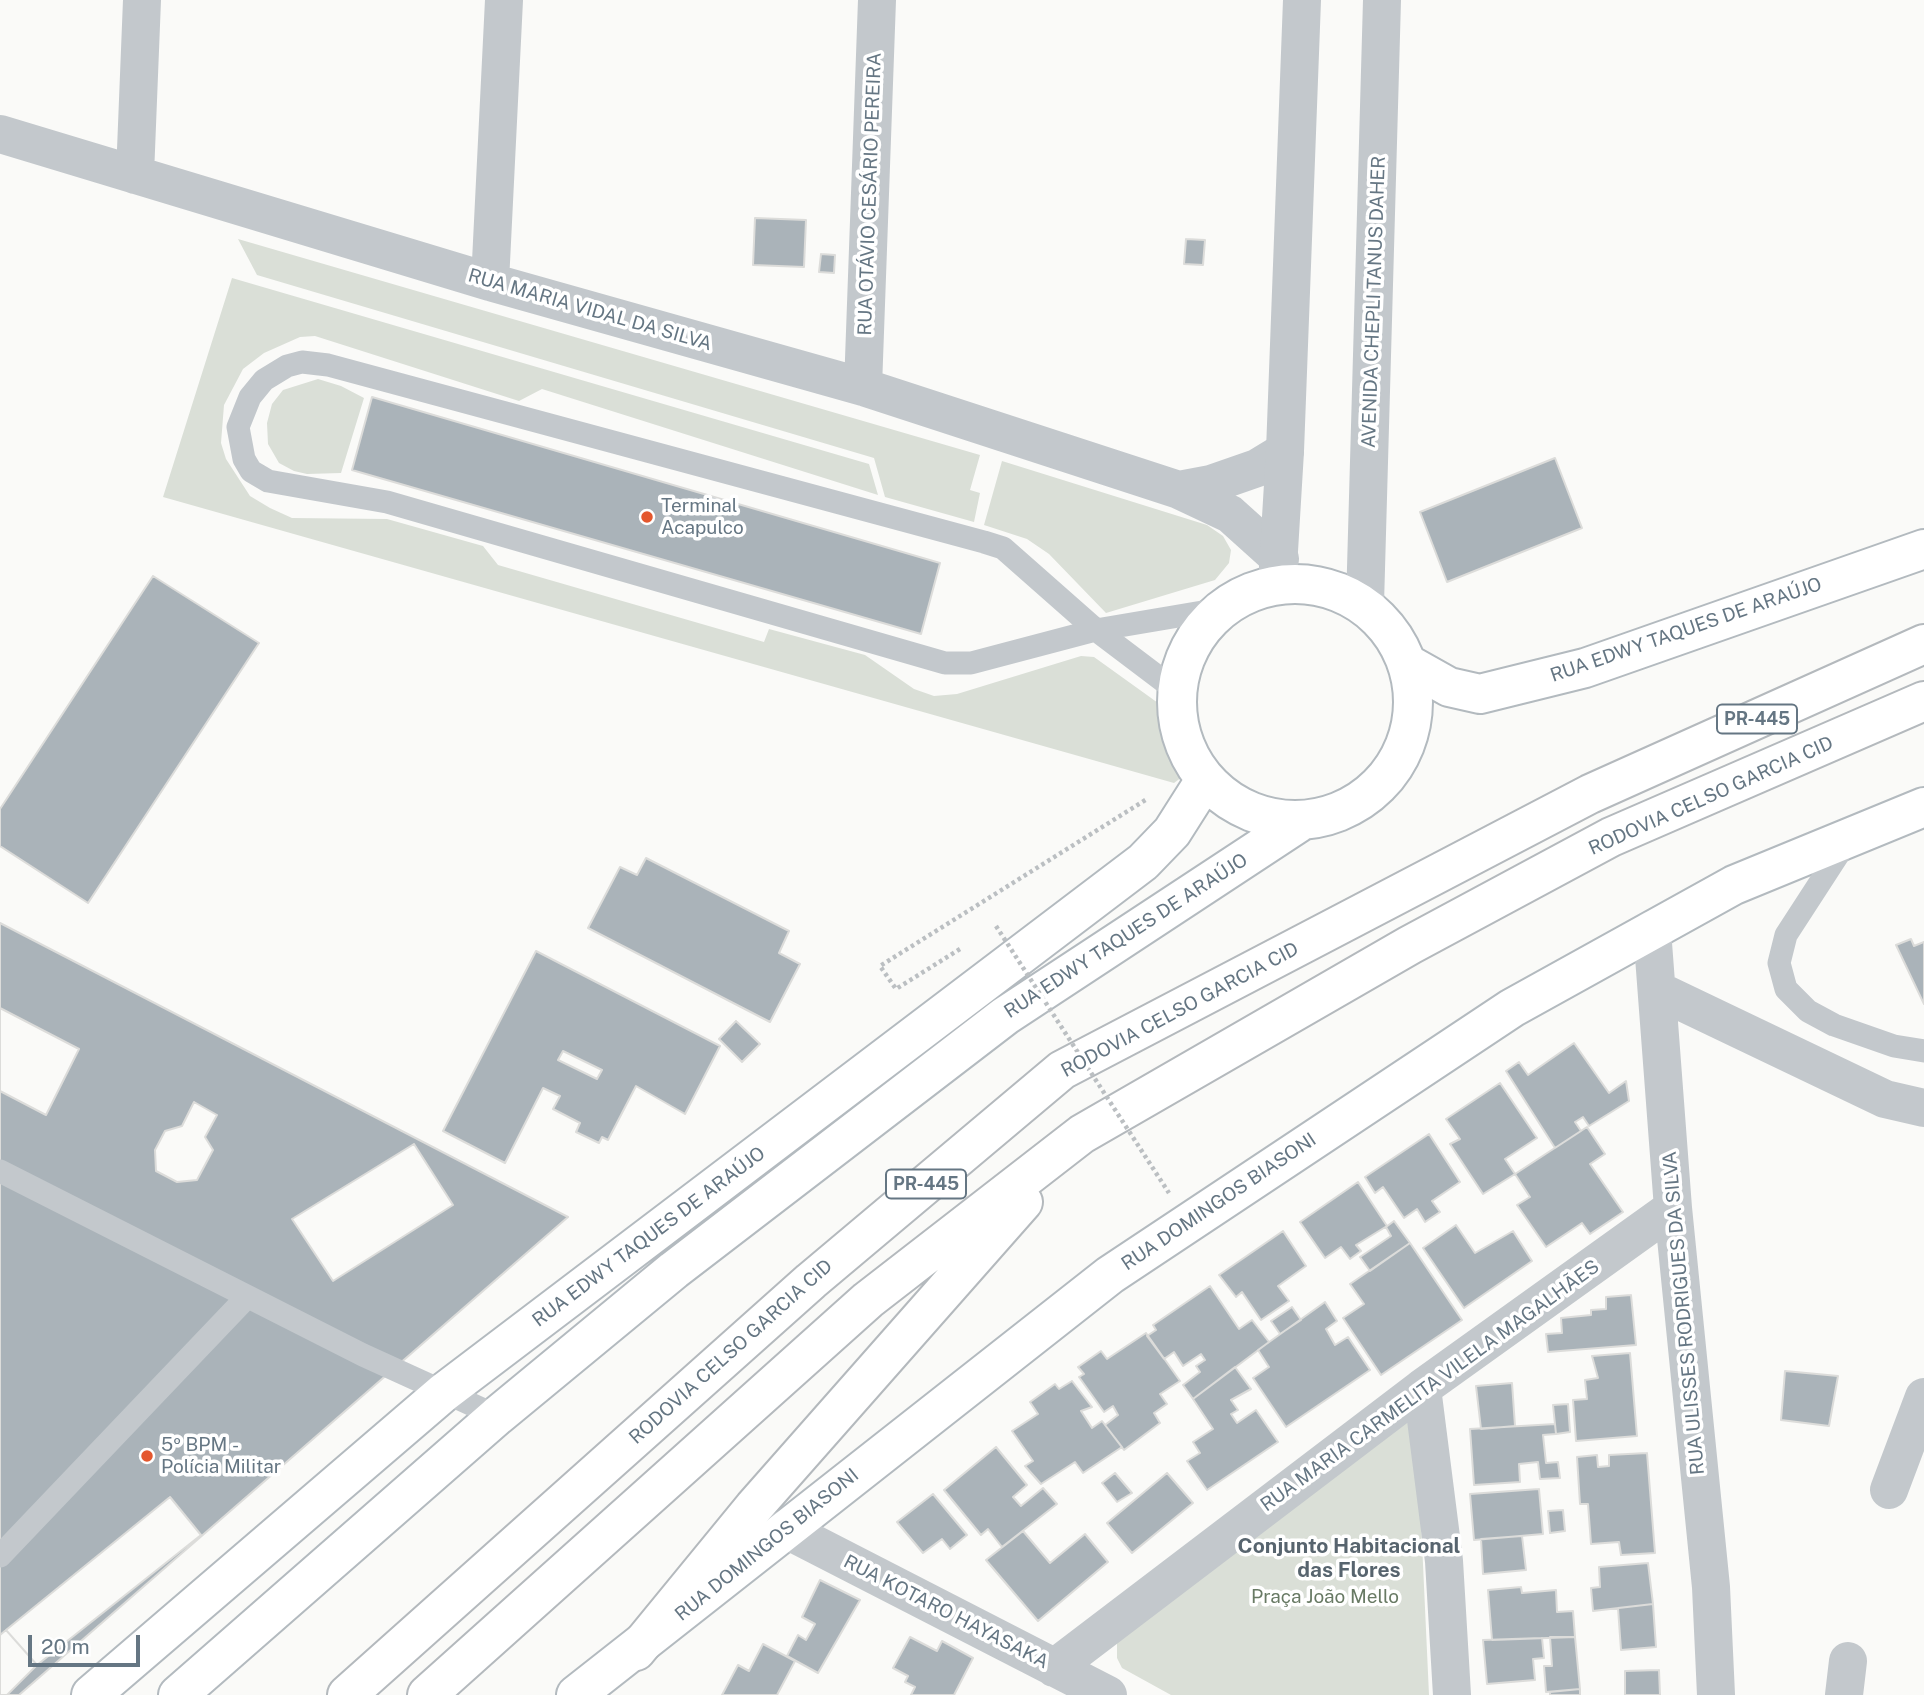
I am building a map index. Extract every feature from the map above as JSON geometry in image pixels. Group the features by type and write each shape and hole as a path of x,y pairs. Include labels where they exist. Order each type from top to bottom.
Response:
{"main road":[{"name":"RUA EDWY TAQUES DE ARAÚJO","path":"1408,664 1449,687 1480,694 1585,668 1924,549"},
{"path":"1278,572 1304,583 1331,588 1365,604 1391,631 1408,664 1414,702 1408,739 1391,773 1355,804 1334,815 1300,822 1265,818 1232,804 1205,780 1186,749 1176,712 1180,673 1195,638 1220,609 1254,590 1278,572"},
{"name":"RODOVIA CELSO GARCIA CID","path":"347,1695 811,1281 1062,1070 1590,794 1924,644"},
{"name":"RODOVIA CELSO GARCIA CID","path":"427,1695 868,1300 1082,1134 1410,945 1611,837 1924,701"},
{"name":"RUA EDWY TAQUES DE ARAÚJO","path":"91,1695 443,1393 1143,862 1172,832 1205,780"},
{"name":"RUA DOMINGOS BIASONI","path":"576,1695 636,1651 785,1529 1110,1275 1512,1008 1734,885 1924,807"},
{"name":"RUA EDWY TAQUES DE ARAÚJO","path":"178,1695 497,1416 674,1270 1005,1016 1300,822"},
{"path":"636,1651 754,1507 1082,1134"}],"street":[{"path":"135,175 142,0"},
{"path":"490,282 504,0"},
{"name":"RUA OTÁVIO CESÁRIO PEREIRA","path":"863,387 877,0"},
{"path":"1278,572 1302,0"},
{"name":"AVENIDA CHEPLI TANUS DAHER","path":"1365,604 1382,0"},
{"name":"RUA MARIA VIDAL DA SILVA","path":"0,134 490,282 863,387 1179,490 1230,514 1278,572"},
{"name":"RUA MARIA VIDAL DA SILVA","path":"1179,490 1211,484 1257,468 1285,451"},
{"name":"RUA ULISSES RODRIGUES DA SILVA","path":"1652,930 1673,1208 1711,1587 1716,1695"},
{"path":"1657,990 1885,1099 1924,1108"},
{"name":"RUA MARIA CARMELITA VILELA MAGALHÃES","path":"1054,1668 1422,1388 1673,1208"},
{"path":"1422,1388 1443,1549 1452,1695"},
{"path":"1889,1490 1924,1397"},
{"name":"RUA KOTARO HAYASAKA","path":"785,1529 1108,1695"}],"lane":[{"path":"1178,692 1096,630 1003,548 328,365 302,362 287,366 264,380 250,397 238,427 244,459 251,471 268,481 387,502 945,663 971,663 1096,630 1220,609"},
{"path":"1848,840 1786,935 1779,964 1786,989 1808,1011 1834,1025 1895,1046 1924,1051"},
{"path":"0,1171 247,1297 443,1393 497,1416"},
{"path":"0,1556 247,1297"}],"path":[{"path":"963,947 896,989 880,966 1149,798"},
{"path":"985,933 996,926 1169,1193"}],"green space":[{"path":"238,239 980,455 970,490 980,493 974,522 885,497 874,458 257,275"},
{"path":"232,278 869,464 878,495 542,389 519,401 315,336 300,337 264,353 243,369 224,405 221,443 226,459 250,496 270,508 292,518 387,519 483,546 498,565 764,642 769,629 865,655 914,689 934,696 957,694 1081,656 1094,657 1204,736 1207,749 1202,762 1174,783 163,497"},
{"path":"318,379 341,386 364,398 341,473 307,474 294,471 279,463 268,444 267,423 272,404 283,390"},
{"path":"1002,461 1207,525 1223,536 1231,550 1229,563 1215,580 1106,613 1049,554 1027,539 984,525"},
{"name":"Praça João Mello","path":"1406,1421 1417,1434 1429,1695 1171,1695 1122,1668 1117,1658 1117,1641"}],"building":[{"path":"755,218 806,220 804,267 753,265"},
{"path":"1186,239 1205,240 1203,265 1184,264"},
{"path":"821,254 835,255 834,273 819,272"},
{"name":"Terminal Acapulco","path":"372,397 940,563 921,634 352,470"},
{"path":"1555,458 1582,528 1447,582 1420,512"},
{"path":"153,576 259,643 88,903 0,846 0,809"},
{"path":"646,858 789,931 779,953 800,964 770,1022 588,928 620,867 637,875"},
{"name":"5º BPM - Polícia Militar","path":"0,923 568,1217 19,1695 0,1695"},
{"path":"1911,939 1914,946 1924,942 1924,1004 1896,945"},
{"path":"536,951 720,1046 685,1114 636,1086 608,1140 602,1137 599,1143 576,1132 580,1123 553,1109 560,1096 543,1088 505,1163 443,1131","holes":["563,1051 602,1070 597,1079 558,1060"]},
{"path":"0,1008 79,1049 46,1115 0,1091"},
{"path":"736,1021 760,1044 742,1062 719,1039"},
{"path":"1574,1043 1609,1093 1626,1081 1629,1101 1589,1126 1583,1117 1575,1122 1581,1131 1555,1148 1506,1071 1519,1062 1528,1075"},
{"path":"1500,1083 1537,1138 1505,1159 1515,1174 1483,1194 1450,1144 1460,1139 1446,1119"},
{"path":"194,1102 217,1115 205,1137 213,1150 197,1180 177,1182 156,1171 155,1150 165,1131 182,1126"},
{"path":"1587,1127 1605,1154 1590,1164 1623,1212 1590,1234 1582,1223 1546,1247 1517,1205 1530,1197 1515,1174"},
{"path":"1429,1134 1460,1182 1432,1201 1440,1212 1425,1222 1417,1209 1404,1218 1383,1187 1375,1193 1365,1177"},
{"path":"414,1144 453,1205 333,1281 292,1219"},
{"path":"1358,1182 1387,1226 1356,1245 1361,1251 1350,1259 1341,1247 1325,1258 1300,1222"},
{"path":"1394,1221 1410,1243 1370,1271 1360,1257 1391,1236 1386,1227"},
{"path":"1456,1225 1475,1253 1513,1231 1532,1261 1464,1308 1423,1248"},
{"path":"1283,1231 1306,1266 1278,1286 1289,1301 1261,1320 1242,1292 1236,1297 1219,1275"},
{"path":"1410,1243 1462,1320 1381,1375 1343,1318 1364,1304 1350,1284"},
{"path":"1210,1286 1239,1329 1252,1320 1269,1342 1193,1399 1183,1385 1200,1372 1196,1366 1205,1360 1201,1354 1183,1366 1174,1352 1164,1359 1147,1336 1156,1330 1153,1325"},
{"path":"1631,1295 1636,1345 1548,1352 1546,1334 1562,1333 1561,1318 1591,1315 1591,1310 1606,1309 1606,1297"},
{"path":"1325,1302 1337,1321 1326,1329 1335,1345 1348,1337 1370,1370 1286,1427 1253,1378 1269,1367 1258,1350"},
{"path":"1292,1307 1301,1320 1280,1334 1271,1321"},
{"path":"1146,1333 1180,1381 1160,1394 1167,1404 1154,1413 1160,1423 1124,1450 1105,1425 1118,1415 1113,1406 1104,1412 1079,1377 1084,1374 1078,1367 1101,1351 1107,1359"},
{"path":"1630,1353 1637,1436 1576,1441 1573,1400 1587,1399 1585,1380 1598,1378 1592,1356"},
{"path":"1235,1367 1251,1389 1231,1400 1238,1410 1231,1414 1237,1423 1256,1410 1278,1442 1207,1490 1187,1461 1200,1453 1193,1442 1213,1429 1193,1399"},
{"path":"1785,1371 1838,1376 1829,1426 1781,1420"},
{"path":"1072,1381 1092,1407 1081,1411 1092,1428 1102,1421 1122,1447 1083,1473 1075,1462 1041,1484 1025,1466 1033,1461 1012,1431 1038,1414 1030,1402 1055,1384 1059,1389"},
{"path":"1512,1383 1515,1426 1481,1429 1476,1386"},
{"path":"1568,1404 1570,1432 1556,1434 1553,1405"},
{"path":"1555,1424 1556,1434 1543,1435 1546,1463 1558,1462 1560,1478 1540,1479 1538,1462 1519,1464 1520,1482 1474,1485 1470,1429"},
{"path":"996,1447 1027,1485 1013,1497 1021,1506 1043,1488 1057,1504 1002,1547 988,1529 981,1535 944,1490"},
{"path":"1647,1453 1655,1553 1621,1555 1619,1542 1591,1544 1588,1504 1580,1504 1577,1457 1597,1455 1598,1467 1609,1466 1609,1455"},
{"path":"1115,1473 1132,1493 1117,1502 1102,1483"},
{"path":"1167,1473 1193,1503 1132,1553 1107,1523"},
{"path":"1539,1489 1543,1534 1474,1540 1470,1494"},
{"path":"933,1494 967,1535 950,1549 942,1539 923,1553 897,1522"},
{"path":"170,1497 201,1535 37,1665 6,1630"},
{"path":"1563,1510 1565,1531 1550,1533 1548,1511"},
{"path":"1023,1531 1050,1563 1085,1534 1108,1562 1038,1621 986,1560"},
{"path":"1522,1536 1526,1570 1483,1574 1481,1539"},
{"path":"1648,1563 1653,1604 1593,1611 1591,1588 1600,1587 1599,1567"},
{"path":"820,1580 860,1600 818,1673 787,1656 798,1635 806,1640 815,1624 802,1617"},
{"path":"1521,1587 1522,1593 1556,1590 1557,1612 1573,1611 1575,1637 1492,1640 1488,1590"},
{"path":"1653,1604 1656,1647 1621,1650 1618,1608"},
{"path":"6,1630 37,1665 7,1695 0,1695 0,1635"},
{"path":"910,1637 937,1651 942,1641 973,1658 954,1695 911,1695 915,1687 905,1682 908,1676 893,1668"},
{"path":"1550,1637 1575,1637 1580,1689 1546,1692 1544,1666 1552,1666"},
{"path":"1542,1638 1544,1658 1533,1659 1535,1680 1487,1684 1483,1640"},
{"path":"763,1644 795,1661 777,1695 722,1695 738,1665 749,1671"},
{"path":"1659,1670 1660,1695 1625,1695 1625,1671"},
{"path":"1580,1689 1580,1695 1550,1695 1550,1692"}],"place":[{"name":"Terminal Acapulco","path":"647,517"},
{"name":"5º BPM - Polícia Militar","path":"147,1456"}],"district":[{"name":"Conjunto Habitacional das Flores","path":"1349,1559"}]}
